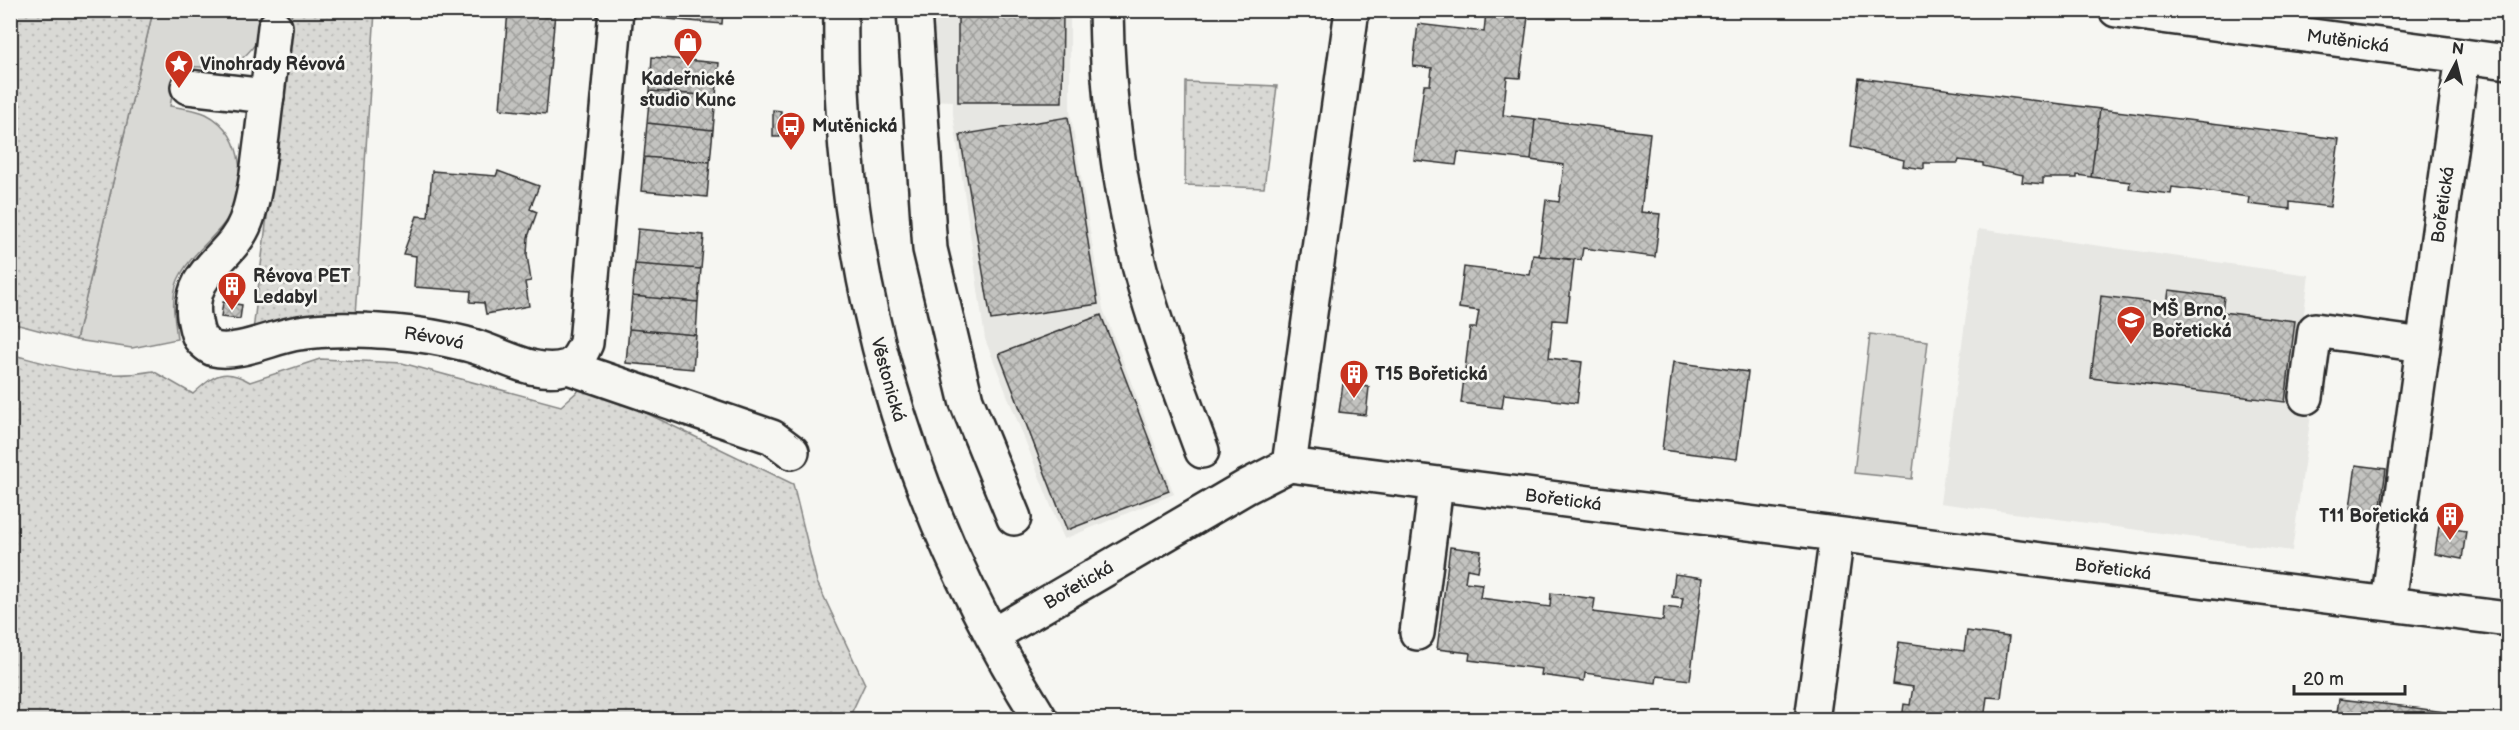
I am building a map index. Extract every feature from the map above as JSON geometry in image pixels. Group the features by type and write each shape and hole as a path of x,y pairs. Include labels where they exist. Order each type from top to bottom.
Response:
{"street":[{"path":"568,367 581,356 589,325 616,10"},
{"name":"Věstonická","path":"841,10 840,76 849,186 862,275 879,351 900,423 921,481 960,570 993,636 1041,720"},
{"path":"914,10 930,249 966,400 1014,518"},
{"path":"1106,10 1112,107 1135,247 1161,337 1202,451"},
{"path":"1289,465 1352,10"},
{"name":"Mutěnická","path":"2116,10 2508,62"},
{"name":"Révová","path":"275,27 255,188 246,223 195,288 193,309 196,330 202,341 213,349 229,349 296,333 343,329 408,333 468,344 534,367 555,369 568,367 772,437 792,452"},
{"name":"Bořetická","path":"2388,603 2463,56"},
{"path":"188,87 267,96"},
{"path":"2306,397 2315,330 2424,345"},
{"name":"Bořetická","path":"993,636 1246,487 1289,465 2508,619"},
{"path":"1417,633 1436,485"},
{"path":"1812,720 1837,535"}],"shaded area":[{"path":"10,11 153,11 76,340 11,323"},
{"path":"153,11 292,11 290,24 262,33 253,47 236,63 216,67 178,66 170,106 202,112 220,123 230,135 236,150 240,165 240,181 231,213 187,265 178,280 174,302 177,339 132,348 76,340"},
{"path":"292,11 375,11 355,316 253,331"},
{"path":"923,11 1070,11 1070,111 1103,309 1174,494 1064,539 985,339 953,101 928,100"},
{"path":"1186,82 1277,86 1264,188 1185,185"},
{"name":"MŠ Brno, Bořetická","path":"1978,229 2309,275 2292,404 2312,407 2292,551 1940,503"},
{"path":"1870,334 1928,341 1912,479 1854,473"},
{"path":"10,354 81,371 134,374 153,371 193,394 220,375 233,375 250,382 320,359 402,363 561,406 586,384 793,484 817,582 865,684 848,720 11,719"}],"building":[{"path":"508,10 555,13 546,114 500,109"},
{"path":"656,10 723,10 722,24 656,18"},
{"path":"958,10 1063,10 1062,102 958,102"},
{"path":"1486,12 1528,17 1520,78 1507,77 1503,115 1535,119 1531,160 1458,152 1456,165 1414,160 1424,85 1430,85 1432,68 1413,66 1418,24 1484,32"},
{"path":"652,57 719,63 716,96 650,91"},
{"path":"1859,78 2100,109 2091,177 2077,175 2077,178 2043,178 2043,184 2022,182 2023,175 1983,166 1983,163 1959,160 1958,163 1924,163 1924,169 1903,166 1904,160 1851,147"},
{"path":"650,91 716,96 713,130 647,123"},
{"path":"2100,109 2339,139 2330,207 2290,202 2290,209 2248,204 2249,197 2172,187 2171,194 2129,189 2130,182 2091,177"},
{"path":"773,110 781,111 780,137 773,137"},
{"path":"1068,117 1098,304 991,320 960,135"},
{"path":"1535,119 1650,133 1641,212 1660,214 1655,257 1583,248 1581,260 1539,256 1546,200 1559,202 1564,165 1531,160"},
{"path":"647,123 713,130 710,162 644,157"},
{"path":"644,157 710,162 707,197 641,191"},
{"path":"432,171 496,176 498,171 539,186 530,209 537,212 528,237 527,255 531,281 525,282 529,306 486,314 484,303 470,302 471,291 414,287 416,256 403,254 417,216 428,217"},
{"path":"638,229 704,235 701,269 635,264"},
{"path":"1533,255 1574,260 1567,321 1553,320 1549,358 1582,362 1577,403 1504,394 1502,408 1461,403 1470,328 1476,328 1479,311 1459,308 1464,267 1530,275"},
{"path":"635,264 701,269 698,302 632,296"},
{"path":"2169,290 2224,297 2222,312 2295,321 2285,402 2091,378 2101,296 2167,304"},
{"path":"632,296 698,302 696,335 629,329"},
{"name":"Révova PET Ledabyl","path":"223,302 242,305 240,319 221,317"},
{"path":"1101,315 1169,491 1067,530 999,354"},
{"path":"629,329 696,335 693,369 626,363"},
{"path":"1673,362 1748,372 1737,459 1662,450"},
{"name":"T15 Bořetická","path":"1343,384 1369,387 1366,415 1339,412"},
{"path":"2356,465 2386,469 2380,513 2350,508"},
{"name":"T11 Bořetická","path":"2439,526 2466,531 2462,559 2435,554"},
{"path":"1450,547 1481,551 1478,571 1467,569 1465,582 1482,584 1480,598 1550,607 1551,593 1595,599 1593,612 1663,621 1664,607 1681,609 1683,598 1672,597 1675,574 1703,578 1690,680 1657,676 1656,683 1585,673 1584,681 1541,675 1542,669 1469,660 1470,653 1437,649"},
{"path":"1967,631 2009,637 2001,698 1987,697 1984,720 1902,720 1904,704 1910,705 1913,687 1893,684 1899,642 1964,651"},
{"path":"2339,699 2401,706 2503,720 2336,720"}],"place":[{"name":"Kadeřnické studio Kunc","path":"688,68"},
{"name":"Vinohrady Révová","path":"179,90"},
{"name":"Mutěnická","path":"791,152"},
{"name":"Révova PET Ledabyl","path":"232,312"},
{"name":"MŠ Brno, Bořetická","path":"2131,346"},
{"name":"T15 Bořetická","path":"1354,400"},
{"name":"T11 Bořetická","path":"2450,542"}]}
